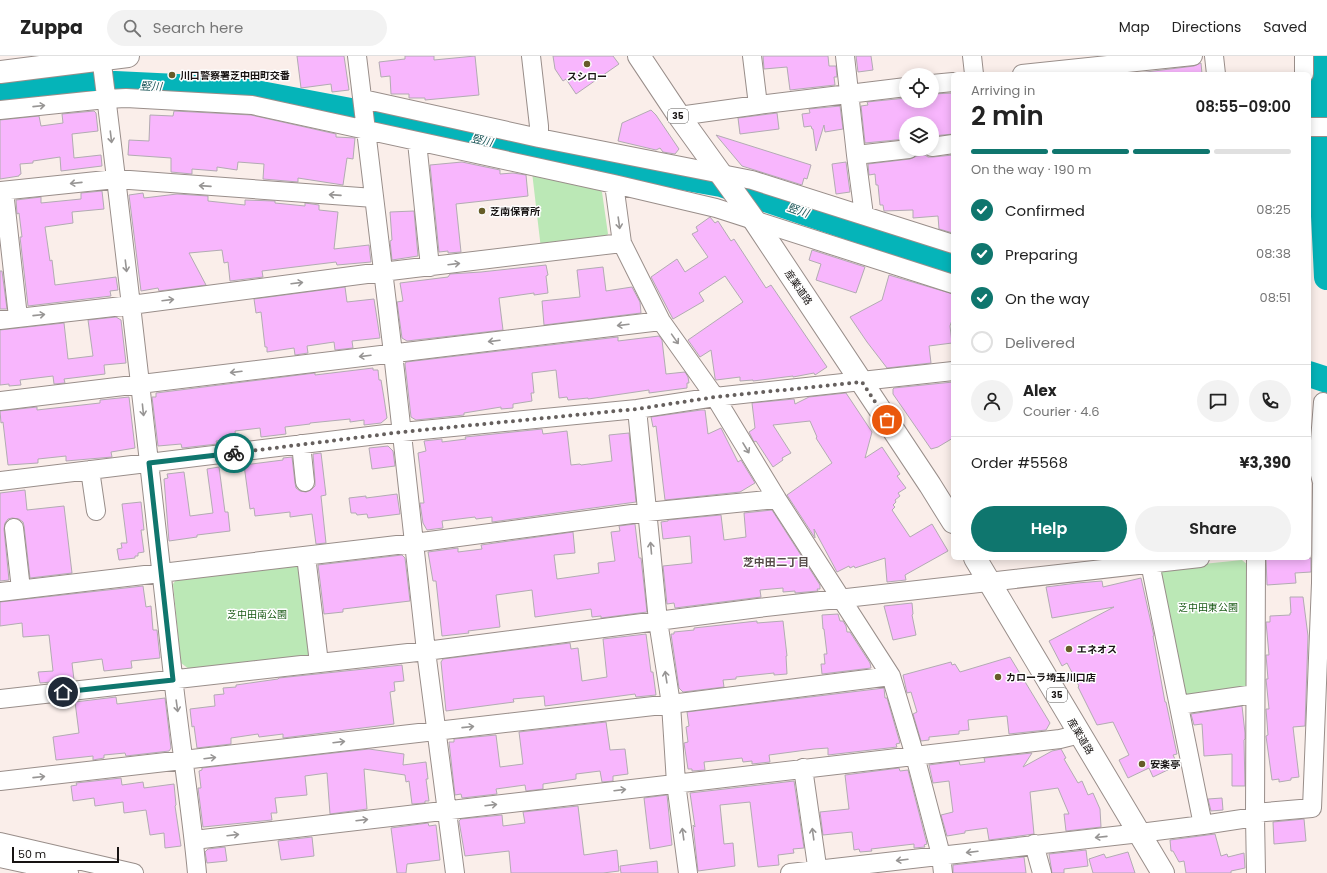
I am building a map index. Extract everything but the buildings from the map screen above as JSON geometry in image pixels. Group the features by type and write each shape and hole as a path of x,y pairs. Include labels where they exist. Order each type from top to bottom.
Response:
{"main road":[{"path":"0,72 101,62 128,56"},
{"name":"産業道路","path":"639,56 679,116 754,220 951,519"},
{"name":"産業道路","path":"976,560 1163,873"}],"street":[{"path":"357,56 382,272 393,352 426,651 455,873"},
{"path":"531,56 539,138"},
{"path":"752,56 758,105"},
{"path":"845,56 864,215"},
{"path":"972,56 974,72"},
{"path":"1038,72 1092,65 1194,56"},
{"path":"1214,56 1216,72"},
{"path":"1304,56 1304,72"},
{"path":"101,62 131,305 173,680 197,873"},
{"path":"939,83 951,82"},
{"path":"679,116 899,88"},
{"path":"0,110 106,96 252,105 366,127 417,142 614,184 716,208 951,283"},
{"path":"363,102 752,180 951,243"},
{"path":"1311,128 1327,127"},
{"path":"417,142 430,267"},
{"path":"939,145 951,144"},
{"path":"856,155 899,150"},
{"path":"18,317 6,265 2,191 116,179 374,198"},
{"path":"614,184 622,244 661,321 715,397 777,499 891,676 915,756 941,855 943,873"},
{"path":"0,320 131,305 382,272 622,244"},
{"path":"0,401 393,352 661,321"},
{"path":"0,481 402,432 637,409 715,397 951,371"},
{"path":"790,873 1140,833 1203,825 1255,815 1312,808 1321,582 1322,482 1314,467 1320,401"},
{"path":"637,409 658,621 670,704 676,783 688,873"},
{"path":"301,444 305,482"},
{"path":"90,470 96,511"},
{"path":"0,592 414,543 647,512 777,499"},
{"path":"14,528 21,589"},
{"path":"306,556 319,663"},
{"path":"0,700 426,651 841,598 990,582 1073,565 1167,560"},
{"path":"1256,560 1256,873"},
{"path":"1150,561 1203,825"},
{"path":"0,781 670,704 891,676"},
{"path":"1179,705 1255,694"},
{"path":"194,840 1060,739 1080,734"},
{"path":"803,768 818,871"},
{"path":"0,842 134,873"},
{"path":"1034,844 1042,873"},
{"path":"0,858 69,873"}],"green space":[{"path":"532,172 596,186 602,192 608,234 600,242 541,249"},
{"name":"芝中田東公園","path":"1242,560 1249,566 1248,687 1184,696 1159,575 1164,568"},
{"name":"芝中田南公園","path":"299,561 313,650 308,656 189,669 181,663 173,584 179,576"}],"waterway":[{"path":"1317,56 1327,277"},
{"name":"竪川","path":"0,90 115,84 240,90 398,120 500,145 721,184 951,261"},
{"name":"竪川","path":"1311,375 1327,380"}],"way so far":[{"path":"234,453 402,432 637,409 715,397 862,382 887,420"}],"place":[{"name":"スシロー","path":"587,64"},
{"name":"川口警察署芝中田町交番","path":"172,75"},
{"name":"芝南保育所","path":"482,211"},
{"name":"エネオス","path":"1069,649"},
{"name":"カローラ埼玉川口店","path":"998,677"},
{"name":"安楽亭","path":"1142,764"}],"district":[{"name":"芝中田二丁目","path":"776,562"}],"route":[{"path":"63,692 173,680 149,463 234,453"}]}
